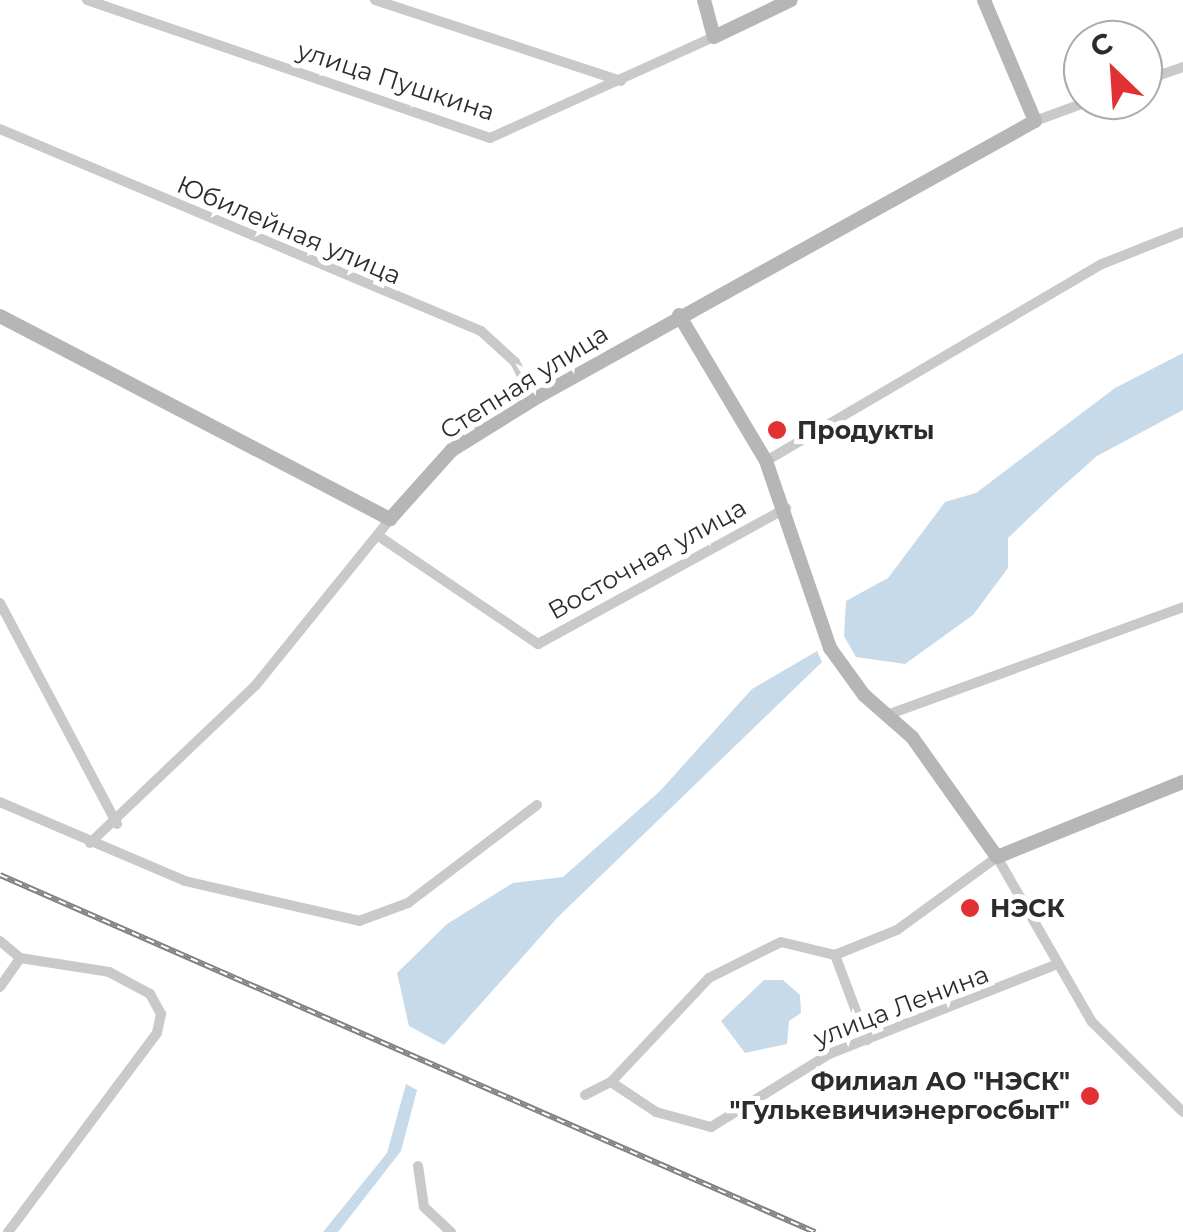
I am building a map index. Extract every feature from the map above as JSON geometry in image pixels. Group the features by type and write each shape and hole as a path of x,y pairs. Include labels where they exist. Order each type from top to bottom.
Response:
{"street":[{"name":"улица Пушкина","path":"88,0 490,138 790,0"},
{"path":"375,0 621,81"},
{"path":"704,0 714,37"},
{"path":"984,0 1035,121"},
{"name":"Степная улица","path":"90,843 117,824 255,686 380,538 390,519 452,450 679,316 1035,121 1063,111"},
{"name":"Юбилейная улица","path":"0,129 481,331 516,362 534,399"},
{"path":"766,461 1102,264 1183,232"},
{"path":"0,316 390,519"},
{"path":"679,316 766,461 786,508 830,648 944,777 997,858 1092,1022 1183,1112"},
{"name":"Восточная улица","path":"380,538 538,644 786,508"},
{"path":"0,603 117,824"},
{"path":"887,715 1183,608"},
{"path":"585,1096 610,1082 709,978 780,942 835,955 897,930 997,858 1183,782"},
{"path":"0,802 184,881 360,921 408,904 537,805"},
{"path":"0,941 20,958 108,972 150,994 162,1014 158,1033 8,1232"},
{"path":"835,955 867,1040"},
{"path":"0,987 20,958"},
{"name":"улица Ленина","path":"610,1082 656,1112 711,1126 867,1040 1058,964"},
{"path":"418,1166 424,1208 451,1232"}],"water":[{"path":"1183,353 1183,410 1097,456 1008,538 1008,568 973,615 905,664 856,657 844,636 846,601 888,578 945,502 976,493 1115,388"},
{"path":"817,651 822,662 558,917 444,1045 409,1026 397,973 447,924 513,883 563,877 660,791 752,689"},
{"path":"764,980 783,980 800,995 801,1013 789,1021 787,1044 745,1053 721,1021"},
{"path":"406,1084 417,1090 401,1151 338,1232 323,1232 387,1153"}],"railway":[{"path":"0,875 815,1232"}],"place":[{"name":"Продукты","path":"777,430"},
{"name":"НЭСК","path":"970,908"},
{"name":"Филиал АО \"НЭСК\" \"Гулькевичиэнергосбыт\"","path":"1090,1096"}]}
